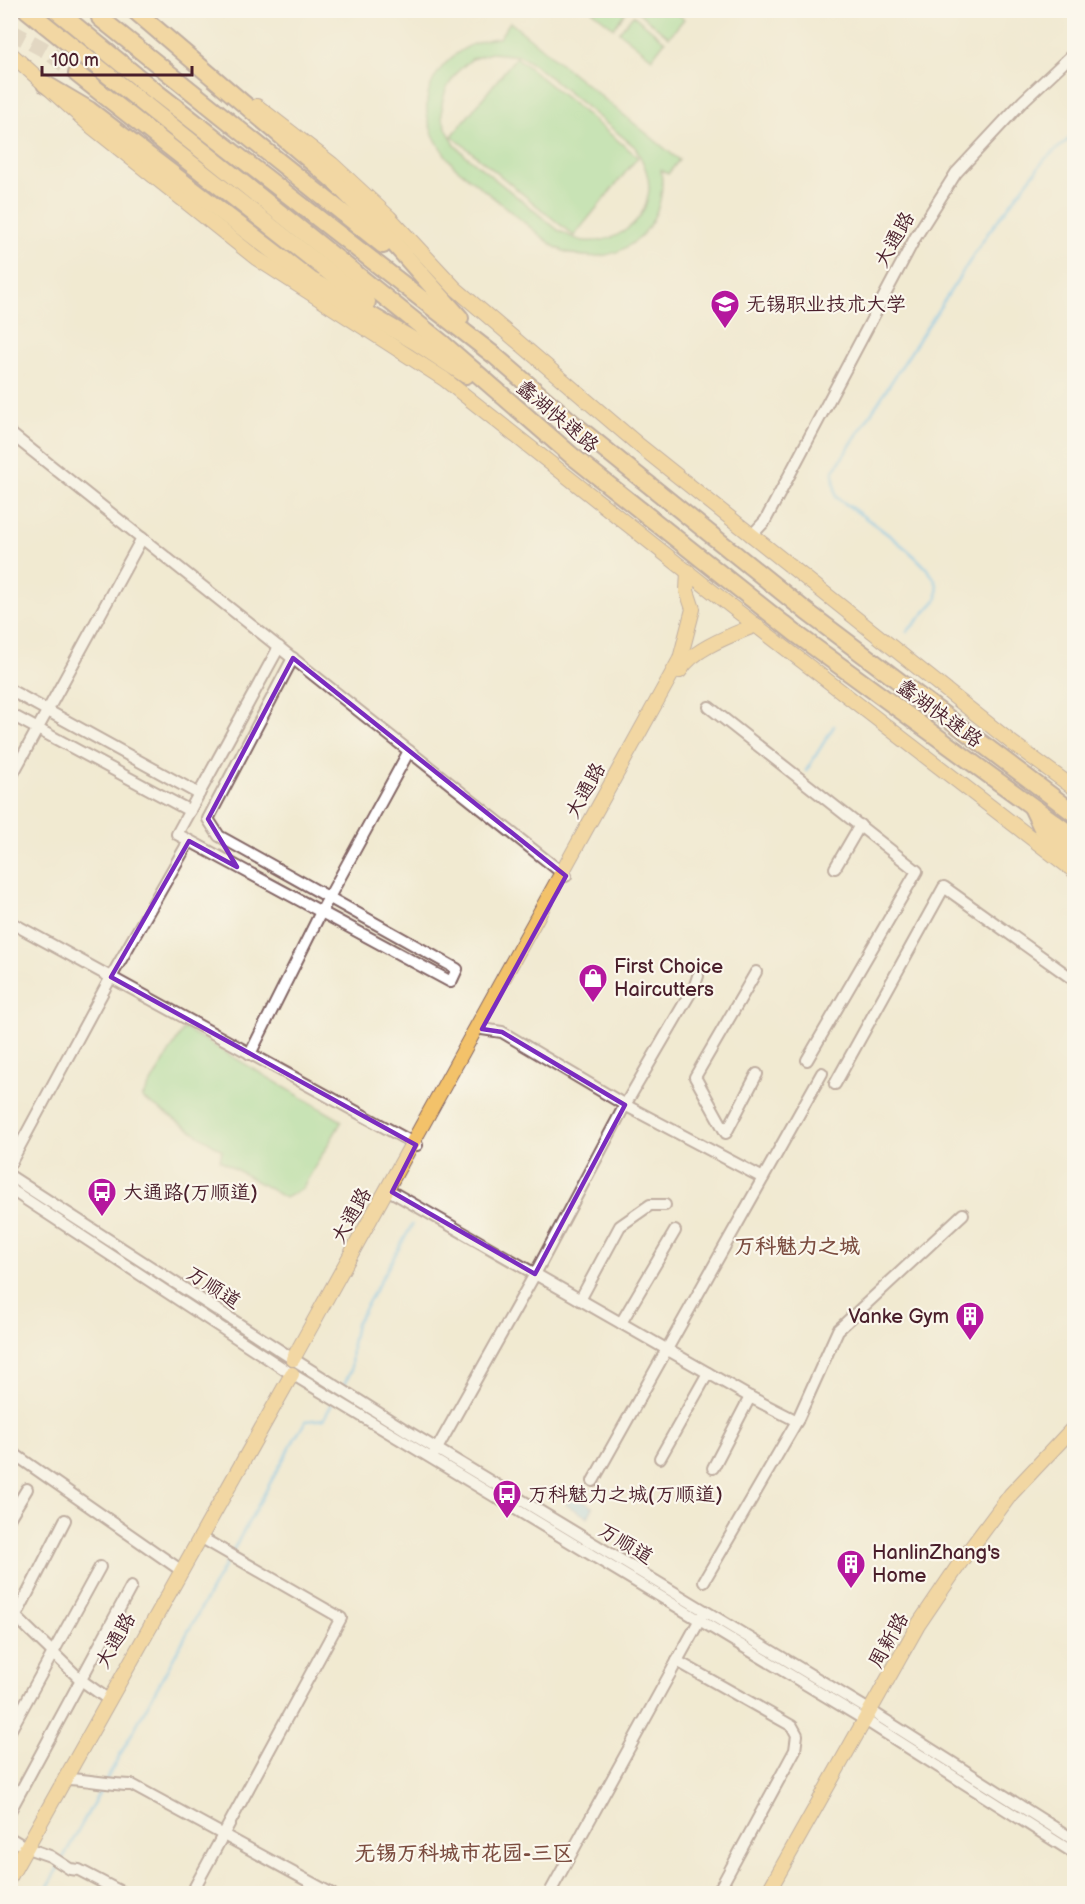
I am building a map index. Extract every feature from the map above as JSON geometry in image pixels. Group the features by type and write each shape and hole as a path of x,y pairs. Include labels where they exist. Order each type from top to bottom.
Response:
{"highway":[{"name":"蠡湖快速路","path":"27,10 150,98 495,356 576,426 807,612 1074,813"},
{"name":"蠡湖快速路","path":"56,10 150,98 442,343 571,455 795,633 1074,837"},
{"path":"134,10 333,180 382,230 495,356"},
{"path":"100,18 359,225 429,285"},
{"path":"77,75 432,353"},
{"path":"45,84 89,111 312,281 432,353 512,405"},
{"path":"1017,769 1074,800"},
{"path":"1032,806 1042,828 1074,854"}],"main road":[{"path":"134,10 332,164 388,217 455,288 631,438 1011,742 1074,788"},
{"path":"10,53 92,127 256,258 444,379 756,625 1074,871"},
{"name":"大通路","path":"10,1877 681,659 693,609 687,591 688,571"},
{"name":"大通路","path":"180,1570 392,1192 415,1144 482,1029 564,874 685,662 724,638 756,625"},
{"name":"周新路","path":"869,1716 918,1625 962,1560 1011,1494 1074,1427"},
{"name":"周新路","path":"768,1893 922,1628 1014,1499 1074,1434"},
{"name":"大通路","path":"10,1869 66,1779 108,1698"}],"street":[{"name":"大通路","path":"752,536 765,520 915,238 956,173 1023,101 1074,53"},
{"path":"10,433 564,874"},
{"path":"10,779 142,538"},
{"path":"279,647 177,834 451,982 457,969 219,836 208,819 293,658"},
{"path":"10,690 199,794"},
{"path":"709,707 917,871 807,1060"},
{"path":"10,714 190,811"},
{"path":"250,1054 321,912 409,751"},
{"path":"835,868 860,825"},
{"path":"10,1164 111,977 189,841"},
{"path":"835,1084 944,887 1074,980"},
{"path":"10,922 415,1144"},
{"path":"756,972 695,1077 726,1133 757,1074"},
{"path":"434,1453 698,976"},
{"path":"482,1029 502,1032 625,1105 763,1178"},
{"path":"593,1481 822,1073"},
{"name":"万顺道","path":"10,1176 292,1367 327,1395 345,1399"},
{"name":"万顺道","path":"10,1189 292,1367 333,1385 345,1399 1074,1840"},
{"path":"392,1192 750,1397 797,1421"},
{"path":"580,1300 620,1226 650,1205 665,1205"},
{"path":"704,1581 797,1421 838,1330 963,1214"},
{"path":"621,1323 675,1231"},
{"path":"660,1458 708,1373"},
{"path":"713,1468 750,1397"},
{"path":"10,1451 180,1570"},
{"path":"10,1517 27,1489"},
{"path":"65,1520 13,1614 81,1680 108,1698"},
{"path":"191,1893 341,1618 200,1537"},
{"path":"10,1731 100,1567"},
{"path":"10,1811 132,1587"},
{"path":"549,1893 702,1615"},
{"path":"677,1661 792,1726 797,1735 795,1750 717,1893"},
{"name":"万顺道","path":"869,1716 1074,1853"},
{"path":"66,1779 88,1779 113,1785 132,1785 332,1893"},
{"path":"10,1838 25,1847 50,1856 70,1869 79,1870 125,1893"}],"highlighted area":[{"path":"293,658 566,876 482,1029 502,1032 625,1105 535,1274 392,1192 416,1145 111,977 189,841 237,867 208,819"}],"green space":[{"path":"592,10 627,10 614,28 592,11"},
{"path":"637,11 674,11 684,19 669,37"},
{"path":"633,15 665,41 652,58 619,32"},
{"path":"510,22 679,160 668,174 661,170 661,192 656,212 646,230 633,243 616,252 597,256 576,255 555,247 454,166 441,148 433,135 427,113 427,98 431,85 438,72 459,52 485,40 499,38","holes":["491,53 520,56 536,66 635,147 641,158 649,183 645,206 633,224 616,236 595,241 581,240 558,230 455,145 442,117 442,103 446,89 458,71 472,59"]},
{"path":"516,57 638,157 574,236 452,136"},
{"path":"184,1028 342,1121 302,1189 285,1198 220,1160 222,1150 142,1098"}],"water":[{"path":"571,1495 593,1507 588,1517 566,1505"}],"waterway":[{"path":"907,632 937,599 937,585 931,574 908,550 836,497 833,472 988,233 1045,159 1074,135"},
{"path":"806,771 834,726"},
{"path":"343,1386 351,1371 352,1344 356,1324 412,1225"},
{"path":"62,1860 295,1438 306,1421 324,1419 333,1402"},
{"path":"44,1894 59,1866"}],"tunnel":[{"path":"10,31 47,51 77,74"}],"place":[{"name":"无锡职业技术大学","path":"725,330"},
{"name":"First Choice Haircutters","path":"593,1004"},
{"name":"大通路(万顺道)","path":"102,1218"},
{"name":"Vanke Gym","path":"970,1342"},
{"name":"万科魅力之城(万顺道)","path":"507,1520"},
{"name":"HanlinZhang's Home","path":"851,1590"}],"district":[{"name":"万科魅力之城","path":"797,1246"},
{"name":"无锡万科城市花园-三区","path":"464,1853"}]}
